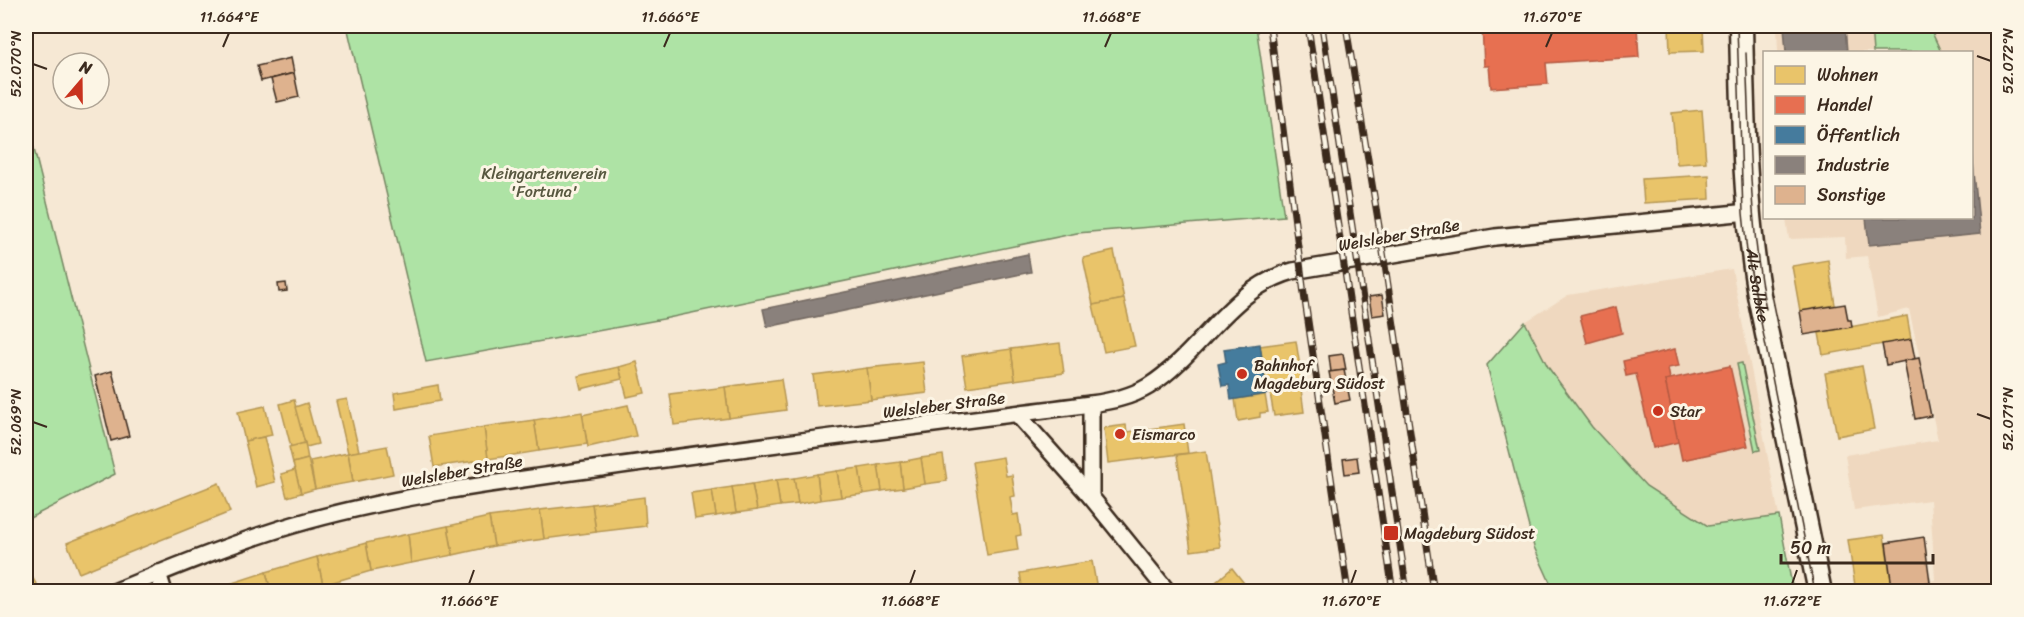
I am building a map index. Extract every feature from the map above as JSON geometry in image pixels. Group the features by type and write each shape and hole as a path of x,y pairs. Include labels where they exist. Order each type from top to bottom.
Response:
{"main road":[{"name":"Alt Salbke","path":"1741,26 1748,212 1759,295 1820,591"}],"street":[{"name":"Welsleber Straße","path":"114,591 232,544 292,525 423,495 667,458 1017,414 1091,404 1123,397 1152,384 1235,303 1258,286 1282,273 1495,237 1748,212"},
{"path":"1091,404 1091,497"},
{"path":"1017,414 1091,497 1168,591"},
{"path":"158,573 164,591"}],"shaded area":[{"path":"1777,26 1998,26 1998,591 1879,591 1935,580 1930,500 1854,510 1845,455 1938,440 1909,309 1878,317 1867,256 1846,258 1845,237 1789,239 1786,219 1973,219 1973,51 1778,51"},
{"path":"1732,269 1779,516 1708,526 1646,486 1592,427 1548,367 1525,322 1568,295"}],"green space":[{"name":"Kleingartenverein 'Fortuna'","path":"347,26 1256,26 1284,216 1077,233 663,319 426,362"},
{"path":"1871,26 1929,26 1941,51 1873,51"},
{"path":"26,117 115,474 26,520"},
{"path":"1525,322 1548,367 1592,427 1646,486 1708,526 1779,516 1793,591 1554,591 1534,547 1487,365"},
{"path":"1742,363 1760,450 1755,451 1737,364"}],"building: Wohnen":[{"path":"1669,26 1703,26 1704,51 1670,52"},
{"path":"1702,110 1706,162 1677,164 1672,113"},
{"path":"1709,175 1710,199 1644,203 1642,179"},
{"path":"1114,251 1124,299 1093,305 1083,258"},
{"path":"1828,260 1835,305 1800,311 1792,266"},
{"path":"1124,299 1135,346 1104,352 1093,305"},
{"path":"1907,316 1911,339 1823,355 1819,333"},
{"path":"1296,341 1303,386 1267,391 1260,346"},
{"path":"1060,343 1064,373 1015,380 1011,349"},
{"path":"1011,349 1015,380 967,387 962,356"},
{"path":"637,362 645,393 627,397 619,367"},
{"path":"923,362 927,393 871,400 867,368"},
{"path":"1862,366 1874,429 1837,436 1825,373"},
{"path":"619,367 622,379 581,389 578,376"},
{"path":"867,368 871,400 817,406 813,375"},
{"path":"781,379 786,410 729,418 725,387"},
{"path":"438,385 440,401 396,409 394,393"},
{"path":"725,387 729,418 674,425 670,394"},
{"path":"1301,389 1304,412 1274,416 1270,393"},
{"path":"1265,395 1268,412 1260,413 1260,417 1238,421 1235,399"},
{"path":"347,399 359,451 348,453 336,401"},
{"path":"294,400 305,443 291,447 280,404"},
{"path":"307,403 318,444 306,447 295,407"},
{"path":"628,405 636,436 588,447 582,415"},
{"path":"265,406 272,435 245,441 238,412"},
{"path":"582,412 587,444 539,451 534,420"},
{"path":"534,420 539,451 488,459 484,427"},
{"path":"1184,424 1188,453 1108,463 1104,428 1126,425 1127,432"},
{"path":"484,427 488,459 434,467 429,436"},
{"path":"264,437 275,482 256,487 245,441"},
{"path":"305,443 308,459 293,463 289,447"},
{"path":"387,446 393,474 353,482 348,453"},
{"path":"1206,451 1220,547 1191,551 1177,455"},
{"path":"348,453 353,482 315,489 310,461"},
{"path":"943,455 947,481 925,484 921,458"},
{"path":"1003,457 1006,476 1012,475 1015,496 1010,497 1013,515 1018,514 1021,535 1016,536 1018,550 987,555 972,462"},
{"path":"921,458 925,484 903,488 900,462"},
{"path":"308,459 315,489 301,493 293,463"},
{"path":"900,462 903,488 882,491 878,465"},
{"path":"878,465 882,491 863,494 859,468"},
{"path":"859,468 863,494 841,497 837,471"},
{"path":"295,470 301,493 287,497 281,474"},
{"path":"837,471 841,497 820,500 817,474"},
{"path":"817,474 820,500 798,504 794,478"},
{"path":"794,478 798,504 780,506 776,480"},
{"path":"776,480 780,506 757,510 752,484"},
{"path":"219,483 230,512 79,573 67,543"},
{"path":"752,484 757,510 736,513 732,487"},
{"path":"732,487 736,513 716,516 712,490"},
{"path":"712,490 716,516 695,519 691,493"},
{"path":"644,497 646,526 596,532 592,504"},
{"path":"592,504 596,532 544,539 540,510"},
{"path":"540,510 544,539 494,546 489,517"},
{"path":"489,517 494,546 453,555 448,526"},
{"path":"448,526 453,555 411,563 408,534"},
{"path":"408,534 411,563 371,571 366,543"},
{"path":"1884,535 1892,587 1856,592 1848,540"},
{"path":"366,543 371,571 323,585 317,557"},
{"path":"317,557 323,585 301,592 271,592 266,572"},
{"path":"1092,561 1097,589 1083,592 1023,592 1020,573"},
{"path":"26,566 40,591 40,592 26,592"},
{"path":"1232,568 1251,592 1210,592 1208,589"},
{"path":"266,572 271,592 218,592 217,588"}],"building: Handel":[{"path":"1482,26 1637,26 1639,57 1546,63 1548,84 1491,88 1489,66 1484,66"},
{"path":"1616,307 1622,333 1587,343 1580,316"},
{"name":"Star","path":"1675,349 1679,366 1668,368 1670,379 1665,380 1679,442 1653,448 1636,374 1626,376 1623,361"},
{"path":"1730,366 1748,446 1682,460 1665,380"}],"building: Öffentlich":[{"name":"Bahnhof Magdeburg Südost","path":"1260,344 1267,394 1231,400 1229,385 1222,386 1218,364 1226,362 1224,349"}],"building: Industrie":[{"path":"1784,26 1845,26 1847,51 1786,51"},
{"path":"1973,161 1980,234 1869,245 1866,219 1973,219"},
{"path":"1028,254 1031,272 767,327 763,309"}],"building: Sonstige":[{"path":"291,58 294,73 261,81 257,66"},
{"path":"294,73 299,97 277,102 271,79"},
{"path":"286,283 287,291 279,292 278,284"},
{"path":"1382,295 1385,314 1372,316 1369,297"},
{"path":"1845,304 1852,327 1804,335 1800,311"},
{"path":"1911,339 1915,359 1886,365 1882,344"},
{"path":"1343,354 1346,370 1331,372 1329,356"},
{"path":"1919,358 1931,416 1915,419 1904,361"},
{"path":"1344,370 1350,400 1335,403 1329,372"},
{"path":"112,371 129,436 111,441 95,376"},
{"path":"1357,457 1359,472 1345,474 1343,459"},
{"path":"1924,537 1930,582 1892,587 1886,543"}],"tram line":[{"path":"1737,26 1743,213 1747,252 1815,592"},
{"path":"1746,53 1753,213 1766,309"}],"railway":[{"path":"1270,26 1304,294 1348,592"},
{"path":"1308,26 1393,592"},
{"path":"1322,26 1407,592"},
{"path":"1346,26 1380,232 1434,592"}],"place":[{"name":"Bahnhof Magdeburg Südost","path":"1242,374"},
{"name":"Star","path":"1658,411"},
{"name":"Eismarco","path":"1120,434"},
{"name":"Magdeburg Südost","path":"1391,533"}]}
